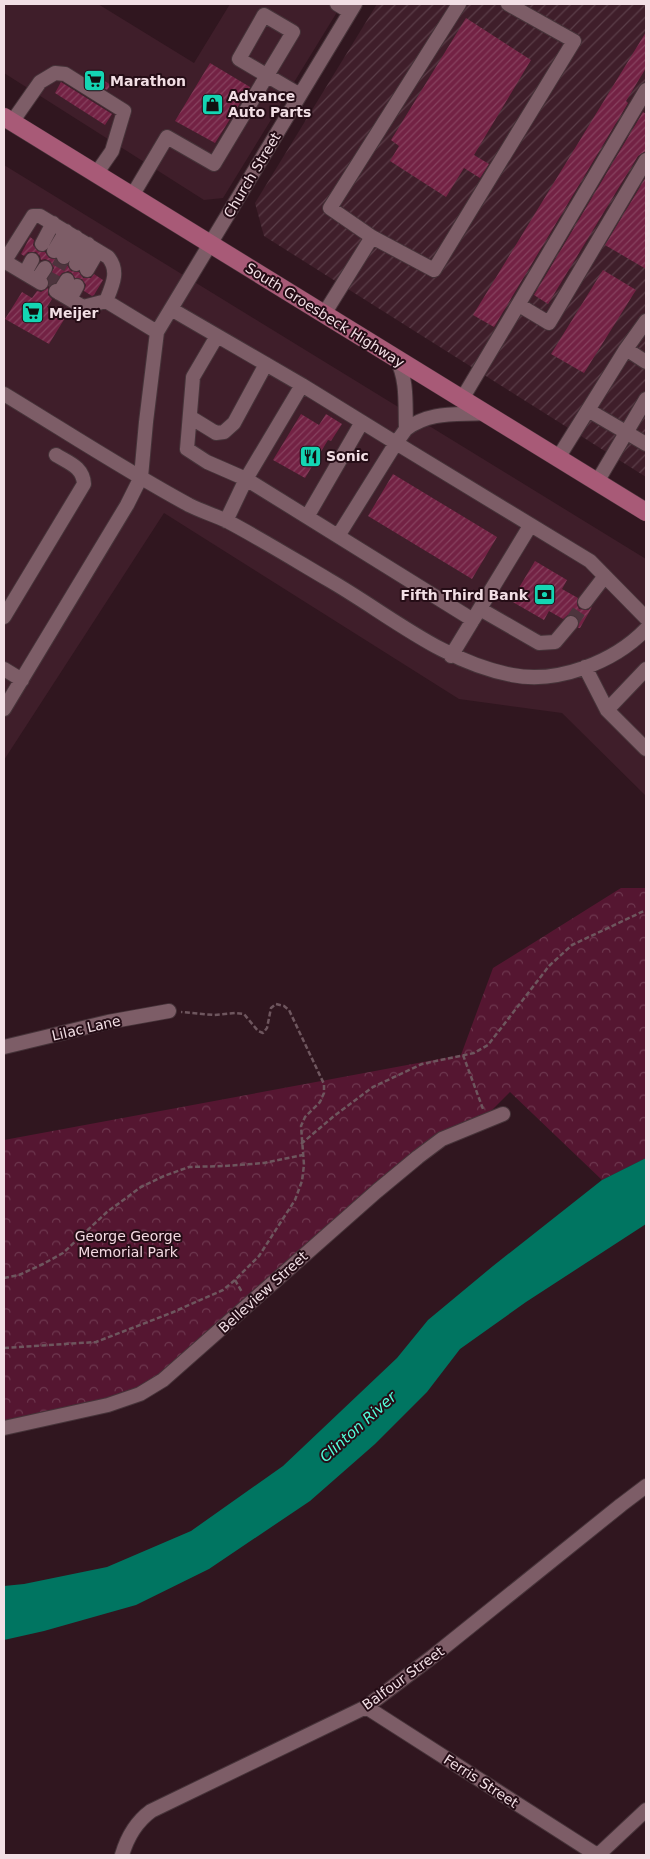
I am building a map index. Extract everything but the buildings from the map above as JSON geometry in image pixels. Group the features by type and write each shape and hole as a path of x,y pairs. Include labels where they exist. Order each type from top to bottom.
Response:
{"main road":[{"name":"South Groesbeck Highway","path":"8,120 646,512"}],"street":[{"path":"337,4 353,8"},
{"path":"459,4 330,208 372,237 434,270 574,41 508,4"},
{"name":"Church Street","path":"157,332 353,8"},
{"path":"8,120 40,82 55,72 65,74 124,111 112,151 96,174"},
{"path":"132,196 167,137 214,164 267,76 300,95"},
{"path":"462,399 646,90"},
{"path":"519,304 549,323 646,160"},
{"path":"35,279 4,261 33,216 40,216 108,257 114,269 114,281 106,301"},
{"path":"53,224 65,257"},
{"path":"324,314 372,237"},
{"path":"65,257 82,241"},
{"path":"65,257 82,241"},
{"path":"32,260 35,279"},
{"path":"35,279 45,268"},
{"path":"4,709 127,505 141,477 157,332 106,301 84,307 62,294 72,283"},
{"path":"171,309 302,385 590,561 646,618"},
{"path":"558,458 626,349 646,321"},
{"path":"217,336 193,377 187,449 207,462 246,479 338,536 477,614 539,643 554,642 571,623"},
{"path":"626,349 646,362"},
{"path":"396,358 403,370 406,429"},
{"path":"190,417 216,433 224,432 234,424 266,364"},
{"path":"226,521 246,479 302,385"},
{"path":"4,394 190,505 226,521 341,586 452,656 488,670 514,676 566,673 585,667 620,651 646,629"},
{"path":"598,482 646,399"},
{"path":"588,410 646,444"},
{"path":"338,536 406,429 435,415 484,412"},
{"path":"307,517 362,422"},
{"path":"4,617 84,484 84,477 80,470 56,455"},
{"path":"452,656 530,526"},
{"path":"585,602 605,576"},
{"path":"585,667 607,710 645,746"},
{"path":"607,710 646,669"},
{"path":"4,670 22,680"},
{"name":"Lilac Lane","path":"4,1047 108,1022 169,1011"},
{"name":"Belleview Street","path":"4,1428 108,1405 140,1394 164,1380 418,1157 442,1139 503,1114"},
{"name":"Balfour Street","path":"122,1855 126,1842 137,1824 151,1811 366,1707 432,1657 646,1486"},
{"name":"Ferris Street","path":"366,1707 598,1855"},
{"path":"598,1855 646,1810"}],"path":[{"path":"302,1144 334,1116 373,1087 422,1064 474,1053 488,1045 549,966 572,945 646,910"},
{"path":"4,1348 96,1342 151,1321 222,1290 259,1256 295,1200 302,1181 304,1165 301,1126 304,1117 320,1102 324,1092 324,1084 289,1010 284,1006 276,1004 271,1008 267,1028 262,1033 258,1031 244,1014 214,1015 169,1011"},
{"path":"463,1055 487,1120"},
{"path":"4,1278 18,1275 43,1264 63,1252 107,1212 141,1187 164,1176 189,1166 264,1163 303,1155"}],"shaded area":[{"path":"4,4 98,4 194,63 230,4 342,4 223,198 204,200 4,73"},
{"path":"377,4 646,4 646,477 264,236 255,203"},
{"path":"4,165 646,559 646,796 562,713 459,699 164,513 4,760"}],"green space":[{"name":"George George Memorial Park","path":"621,888 646,888 646,1158 602,1180 510,1092 478,1124 442,1139 140,1394 4,1428 4,1140 461,1055 493,968"}],"water":[{"name":"Clinton River","path":"646,1158 646,1224 526,1302 460,1349 427,1392 375,1444 310,1501 209,1569 136,1605 44,1631 4,1640 4,1586 24,1584 107,1567 191,1531 283,1466 397,1358 428,1320 493,1266 602,1180"}],"tunnel":[{"path":"48,286 64,257"},
{"path":"571,623 585,602"}],"place":[{"name":"Marathon","path":"94,81"},
{"name":"Advance Auto Parts","path":"212,104"},
{"name":"Meijer","path":"33,313"},
{"name":"Sonic","path":"310,456"},
{"name":"Fifth Third Bank","path":"544,595"}]}
